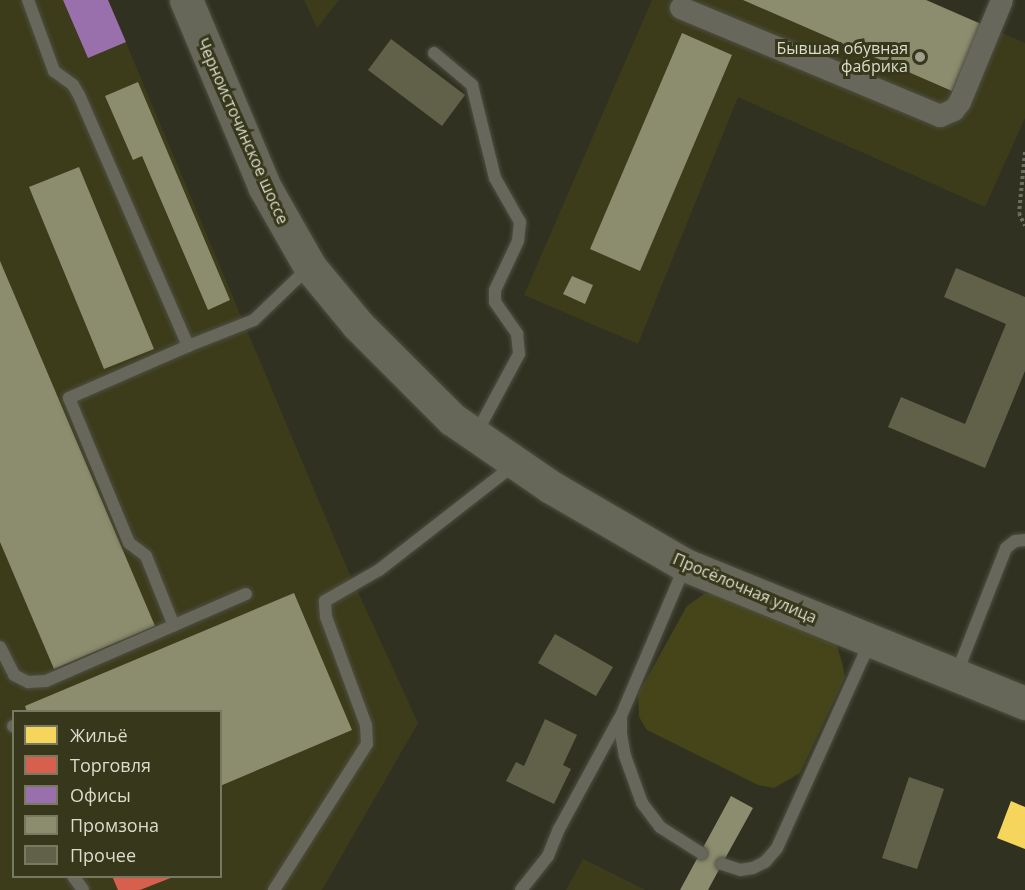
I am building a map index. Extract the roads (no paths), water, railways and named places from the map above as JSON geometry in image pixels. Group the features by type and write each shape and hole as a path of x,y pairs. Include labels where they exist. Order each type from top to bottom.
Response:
{"main road":[{"name":"Черноисточинское шоссе","path":"186,0 264,186 310,267 358,325 463,428"},
{"name":"Просёлочная улица","path":"463,428 515,464 685,565 1025,703"}],"street":[{"path":"681,8 940,116 954,110 960,102 1002,0"}],"lane":[{"path":"28,0 54,71 73,85 79,95 188,346"},
{"path":"434,53 472,85 495,178 520,222 518,241 495,290 495,302 517,334 519,354 463,428"},
{"path":"174,626 146,556 129,543 69,398 254,320 310,267"},
{"path":"274,890 367,744 366,726 326,617 325,601 379,570 515,464"},
{"path":"956,675 1006,548 1015,541 1025,540"},
{"path":"521,890 548,856 559,829 621,716 685,565"},
{"path":"0,646 14,675 28,681 46,681 246,594"},
{"path":"722,864 740,870 753,868 765,862 777,848 871,641"},
{"path":"621,716 625,756 642,803 660,827 701,853"}],"place":[{"name":"Бывшая обувная фабрика","path":"920,57"}]}
